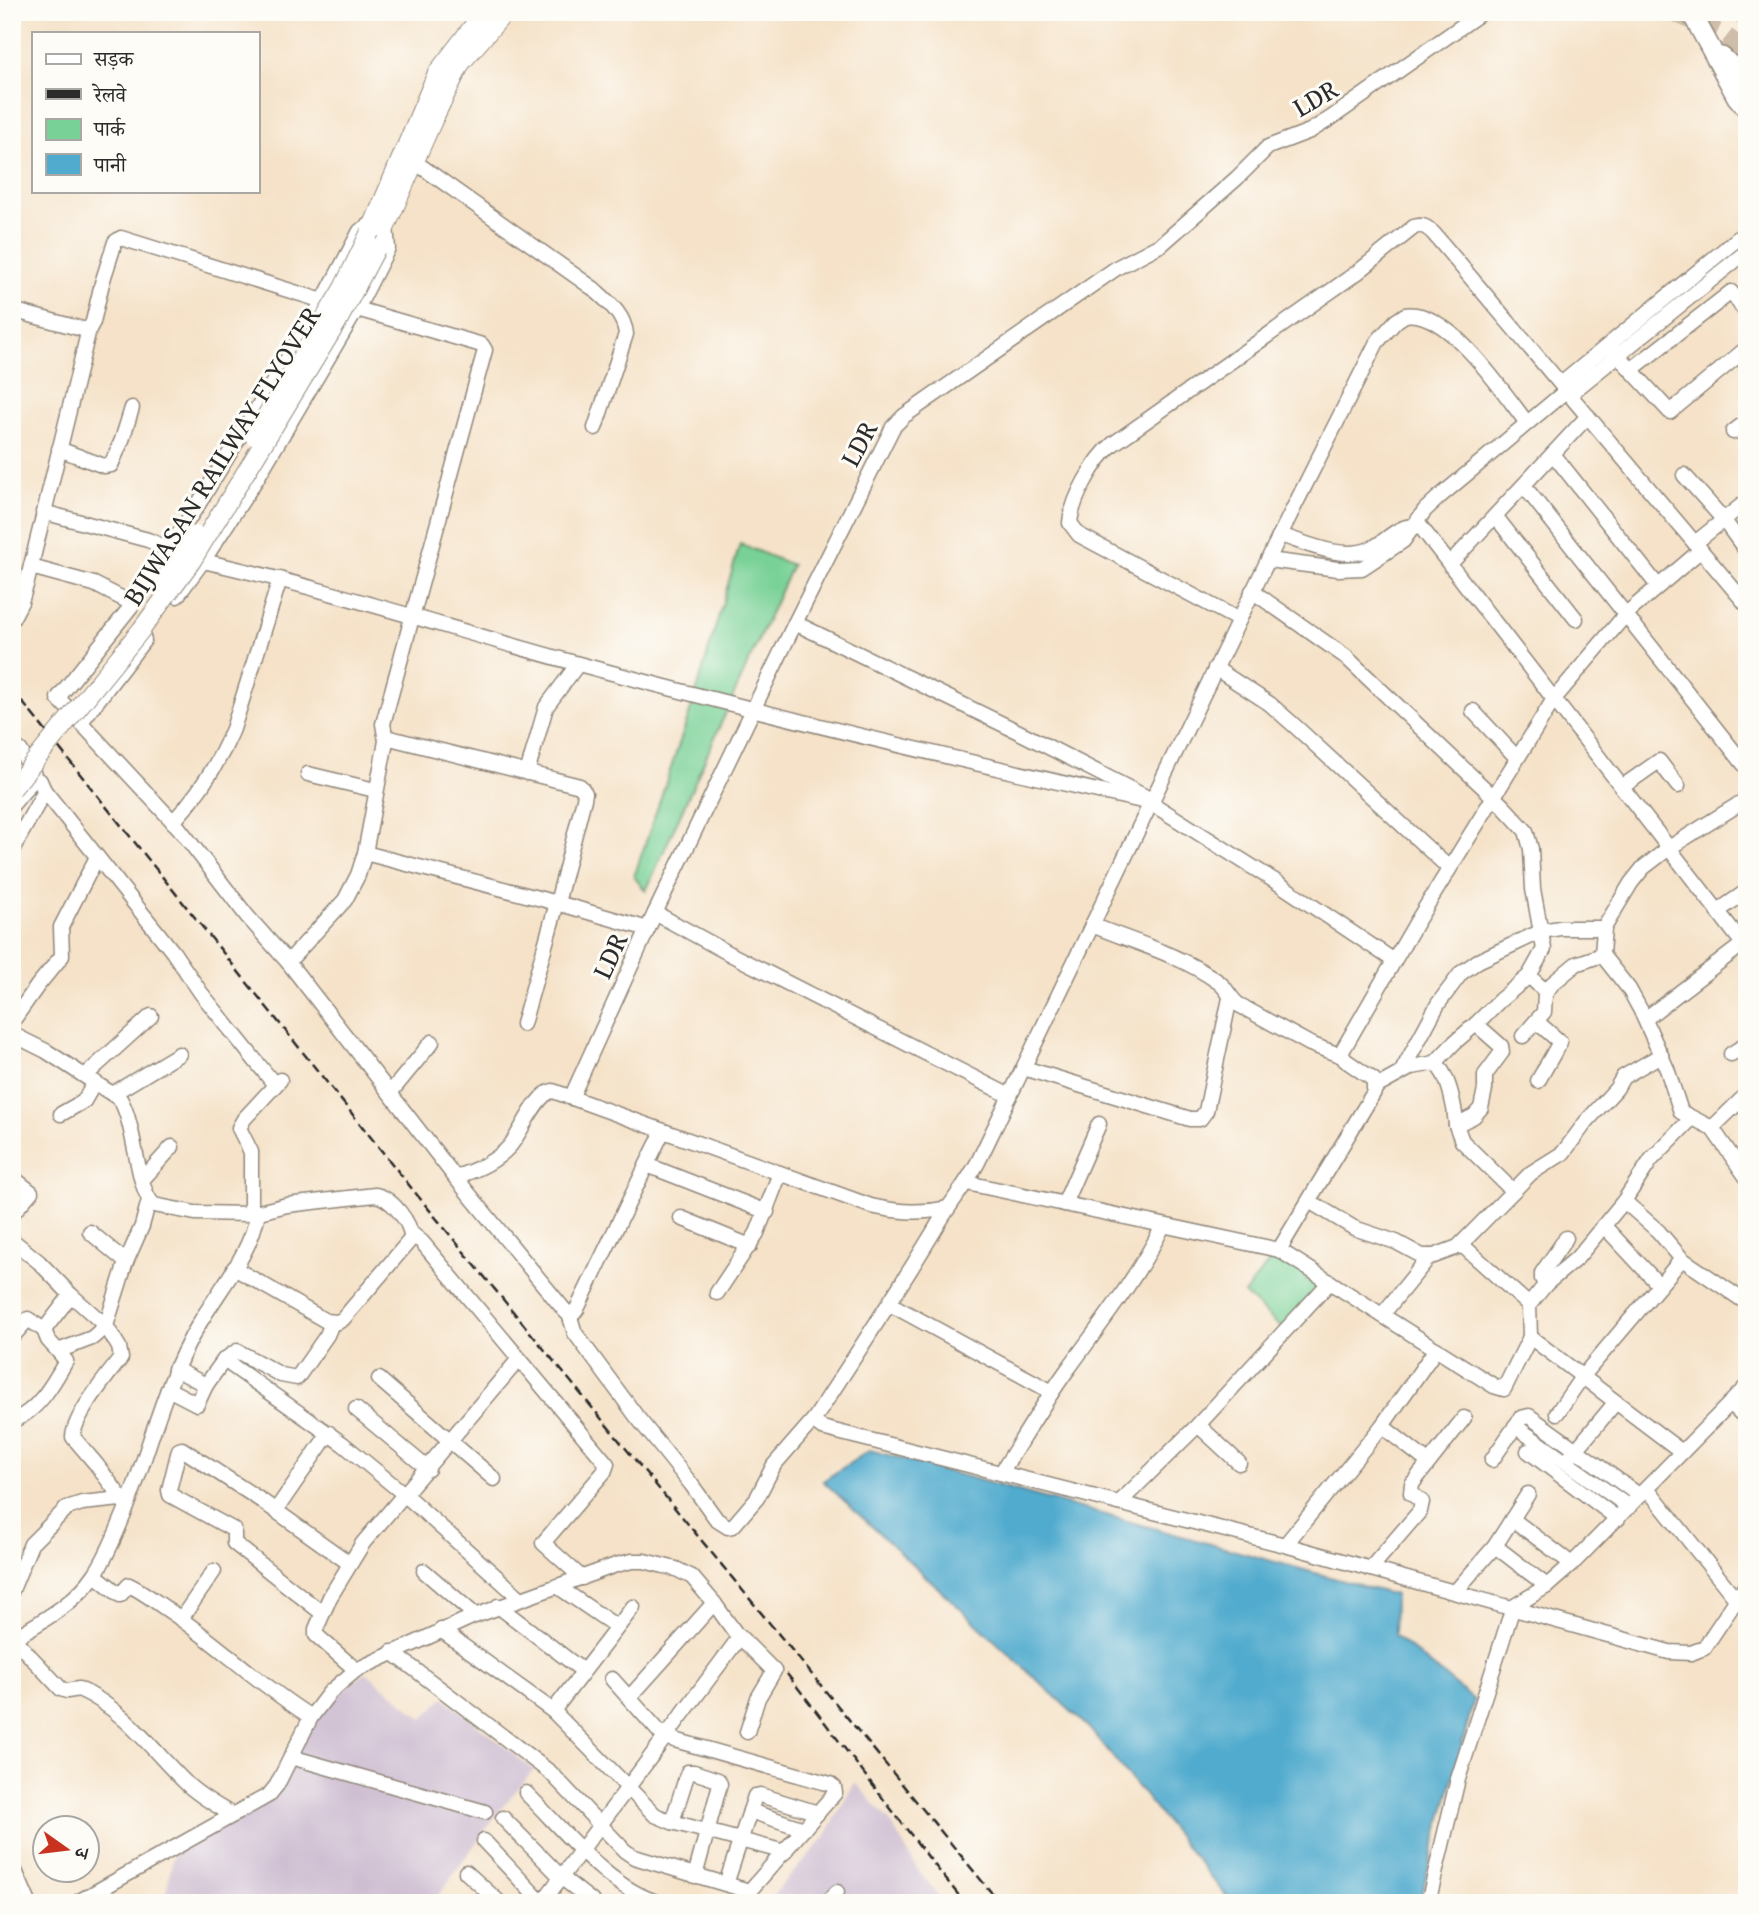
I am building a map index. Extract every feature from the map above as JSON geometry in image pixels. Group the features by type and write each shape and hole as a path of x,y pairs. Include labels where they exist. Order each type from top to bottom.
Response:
{"highway":[{"path":"1691,12 1737,97 1747,109"},
{"path":"1743,12 1747,17"},
{"path":"1710,46 1747,81"}],"main road":[{"path":"376,233 418,136 437,73 484,12"},
{"path":"418,136 461,64 505,12"},
{"name":"BIJWASAN RAILWAY FLYOVER","path":"12,770 132,623 191,542 376,233 415,162 418,136"},
{"name":"BIJWASAN RAILWAY FLYOVER","path":"12,789 141,630 191,562 342,313 376,233"}],"street":[{"name":"LDR","path":"571,1098 655,913 889,432 904,416 1118,267 1162,244 1268,148 1310,131 1331,118 1482,12"},
{"path":"415,162 594,289 620,316 626,334 595,428"},
{"path":"1238,620 1091,542 1074,531 1070,523 1071,512 1097,459 1113,444 1347,280 1419,225 1425,226 1434,234 1747,605"},
{"path":"81,722 203,561 257,478 357,309 388,248 376,233 360,231 323,301 169,549 133,604 58,698 173,822 247,916 288,962 455,1177 561,1308 569,1314 575,1333 717,1520 726,1526 733,1525 757,1498 768,1474 814,1418 890,1304 948,1208 967,1183 1252,591 1377,342 1405,315 1434,320 1450,331 1527,423"},
{"path":"1268,560 1338,569 1362,568 1403,541 1438,498 1613,350 1747,231"},
{"path":"12,619 21,602 31,567 89,329 118,239 143,244 323,301"},
{"path":"1613,350 1747,251"},
{"path":"1631,370 1731,292 1747,313"},
{"path":"288,962 345,900 358,875 365,853 386,737 383,724 484,348 482,345 357,309"},
{"path":"12,310 89,329"},
{"path":"1613,350 1670,412 1747,348"},
{"path":"59,449 104,466 111,466 132,408"},
{"path":"1450,564 1588,416"},
{"path":"1733,432 1747,421"},
{"path":"1553,454 1658,586"},
{"path":"1684,475 1747,551"},
{"path":"1524,486 1747,768"},
{"path":"1342,1056 1343,1048 1393,960 1554,699 1626,614 1658,586 1723,519 1747,501"},
{"path":"43,512 148,540 169,549"},
{"path":"1496,517 1576,619"},
{"path":"1280,535 1340,553 1353,553 1368,550 1397,529 1415,524"},
{"path":"1415,524 1450,564 1745,946 1645,1019"},
{"path":"203,561 280,579 578,664 754,709 960,760 1151,803"},
{"path":"31,567 94,584 133,604"},
{"path":"173,822 211,775 228,739 280,579"},
{"path":"1252,591 1346,657 1503,806 1529,838 1534,897 1544,949 1529,976 1435,1063 1402,1071 1376,1087 1279,1250"},
{"path":"794,623 1144,796 1393,960"},
{"path":"527,773 549,699 578,664"},
{"path":"1215,668 1270,704 1449,868"},
{"path":"1473,711 1517,758"},
{"path":"386,737 580,786 585,793 523,1024"},
{"path":"12,756 20,750 40,784 173,952 201,993 278,1082 239,1128 251,1152 255,1213 251,1242 175,1369 141,1474 124,1503 108,1551 95,1575 69,1602 13,1638 61,1689 79,1689 111,1709 144,1737 187,1784 231,1814"},
{"path":"1622,787 1658,761 1678,786"},
{"path":"308,774 375,790"},
{"path":"12,805 40,784"},
{"path":"12,850 40,784"},
{"path":"1747,799 1669,848 1637,874 1604,929 1602,956 1629,989 1645,1019 1681,1112 1712,1128 1747,1178"},
{"path":"365,853 648,929"},
{"path":"12,1022 62,956 61,927 97,857"},
{"path":"1718,911 1747,891"},
{"path":"655,913 1010,1096"},
{"path":"1092,925 1194,967 1219,981 1230,998 1310,1044 1342,1056 1369,1075 1376,1087"},
{"path":"1402,1071 1438,1004 1461,973 1478,961 1542,932 1560,928 1604,929"},
{"path":"1523,1036 1544,1012 1546,992 1552,984 1576,964 1602,956"},
{"path":"1529,976 1546,992"},
{"path":"1024,1068 1190,1119 1200,1119 1206,1111 1230,998"},
{"path":"61,1114 84,1101 91,1079 151,1016"},
{"path":"1536,1021 1560,1041 1538,1081"},
{"path":"1456,1125 1474,1116 1481,1108 1485,1075 1502,1052 1501,1046 1476,1024"},
{"path":"12,1034 46,1051 114,1093 127,1110 142,1180 149,1200 154,1205 195,1213 255,1213 287,1205 375,1195 388,1200 410,1228 411,1239 343,1319 332,1323 327,1335 297,1378 281,1375 237,1351 224,1360 206,1385 197,1404 168,1389"},
{"path":"390,1093 432,1042"},
{"path":"1731,1054 1747,1044"},
{"path":"114,1093 179,1054"},
{"path":"1309,1201 1354,1228 1395,1242 1414,1253 1430,1256 1462,1245 1531,1173 1563,1153 1623,1077 1661,1055"},
{"path":"1435,1063 1443,1071 1462,1140 1513,1191"},
{"path":"455,1177 470,1172 502,1153 515,1139 543,1095 553,1091 883,1209 925,1212 948,1208"},
{"path":"1712,1128 1747,1094"},
{"path":"967,1183 1279,1250 1494,1386 1504,1389 1530,1337 1529,1306 1546,1284 1577,1258 1624,1200 1651,1160 1690,1119"},
{"path":"1064,1204 1099,1124"},
{"path":"569,1314 577,1310 663,1131"},
{"path":"142,1180 172,1147"},
{"path":"647,1165 767,1212"},
{"path":"717,1293 750,1246 767,1212 780,1173"},
{"path":"12,1177 31,1192 12,1214"},
{"path":"58,1351 92,1338 107,1326 126,1262 142,1226 149,1200"},
{"path":"1624,1200 1658,1231 1682,1259 1747,1303"},
{"path":"681,1218 750,1246"},
{"path":"1001,1473 1052,1392 1144,1262 1163,1226"},
{"path":"1604,1226 1660,1285"},
{"path":"90,1232 126,1262"},
{"path":"411,1233 422,1242 607,1465 604,1472 542,1543 582,1577"},
{"path":"1546,1284 1542,1273 1566,1238"},
{"path":"12,1240 107,1326 119,1347 121,1358 89,1402 76,1425 73,1437 124,1503"},
{"path":"1462,1245 1529,1306"},
{"path":"1382,1315 1430,1256"},
{"path":"1557,1413 1582,1377 1682,1259"},
{"path":"234,1268 332,1323"},
{"path":"1119,1503 1198,1425 1330,1282"},
{"path":"44,1330 71,1296"},
{"path":"890,1304 1052,1392"},
{"path":"12,1421 33,1408 66,1361 44,1330 28,1320 13,1334"},
{"path":"1530,1337 1682,1452"},
{"path":"1285,1545 1382,1426 1436,1349"},
{"path":"356,1670 316,1635 322,1613 349,1563 519,1359"},
{"path":"224,1360 329,1433 404,1494 520,1598"},
{"path":"175,1369 206,1385"},
{"path":"379,1380 494,1479"},
{"path":"1428,1903 1458,1779 1513,1608 1547,1586 1572,1564 1747,1385"},
{"path":"1562,1467 1615,1403"},
{"path":"1730,1403 1747,1419"},
{"path":"356,1409 428,1469"},
{"path":"1492,1460 1521,1418 1529,1416 1639,1497 1736,1599"},
{"path":"814,1418 816,1425 822,1428 1285,1545 1669,1652 1691,1653 1704,1648 1747,1584"},
{"path":"1370,1569 1420,1511 1422,1502 1411,1493 1410,1488 1464,1418"},
{"path":"1198,1425 1239,1463"},
{"path":"1382,1426 1428,1462"},
{"path":"1515,1426 1618,1519"},
{"path":"276,1510 329,1433"},
{"path":"322,1613 234,1544 234,1530 170,1495 179,1450 182,1449 204,1462 349,1563"},
{"path":"1528,1451 1639,1497"},
{"path":"1455,1592 1495,1546 1528,1494"},
{"path":"12,1590 31,1544 66,1508 82,1503 124,1503"},
{"path":"1512,1519 1572,1564"},
{"path":"1495,1546 1547,1586"},
{"path":"76,1903 273,1791 311,1717 330,1692 356,1670 475,1615 616,1564 643,1561 676,1569 692,1577 739,1636 774,1671 758,1698 747,1732"},
{"path":"181,1619 214,1571"},
{"path":"424,1571 475,1615"},
{"path":"95,1575 120,1595 128,1586 132,1586 181,1619 268,1688 311,1717"},
{"path":"557,1586 617,1627"},
{"path":"629,1698 715,1603"},
{"path":"498,1606 583,1671"},
{"path":"553,1711 633,1607"},
{"path":"441,1630 553,1711 655,1815 785,1853"},
{"path":"484,1841 542,1903 739,1636"},
{"path":"392,1652 551,1773 625,1851 634,1857 749,1891"},
{"path":"612,1679 664,1737 832,1785 835,1793 739,1903"},
{"path":"291,1756 485,1812"},
{"path":"672,1822 688,1772 720,1782 695,1876"},
{"path":"526,1793 618,1881 641,1896 660,1903"},
{"path":"726,1884 750,1811 758,1795 818,1813"},
{"path":"750,1811 804,1829"},
{"path":"503,1818 561,1877 594,1903"},
{"path":"12,1864 29,1903"},
{"path":"466,1872 500,1903"}],"shaded area":[{"path":"366,1672 423,1719 444,1698 534,1770 499,1811 433,1903 164,1903 176,1842 277,1797 292,1760 319,1712"},
{"path":"855,1782 891,1823 919,1872 944,1903 766,1903 825,1837"}],"green space":[{"path":"740,544 792,565 646,891 634,877 694,700"},
{"path":"1279,1250 1330,1282 1284,1330 1244,1294"}],"water":[{"path":"870,1450 1395,1595 1394,1635 1474,1700 1419,1903 1232,1903 1090,1729 823,1481"}],"tunnel":[{"path":"1674,12 1725,36 1747,53"}],"railway":[{"path":"12,689 413,1190 1000,1903"},
{"path":"787,1674 965,1903"}]}
